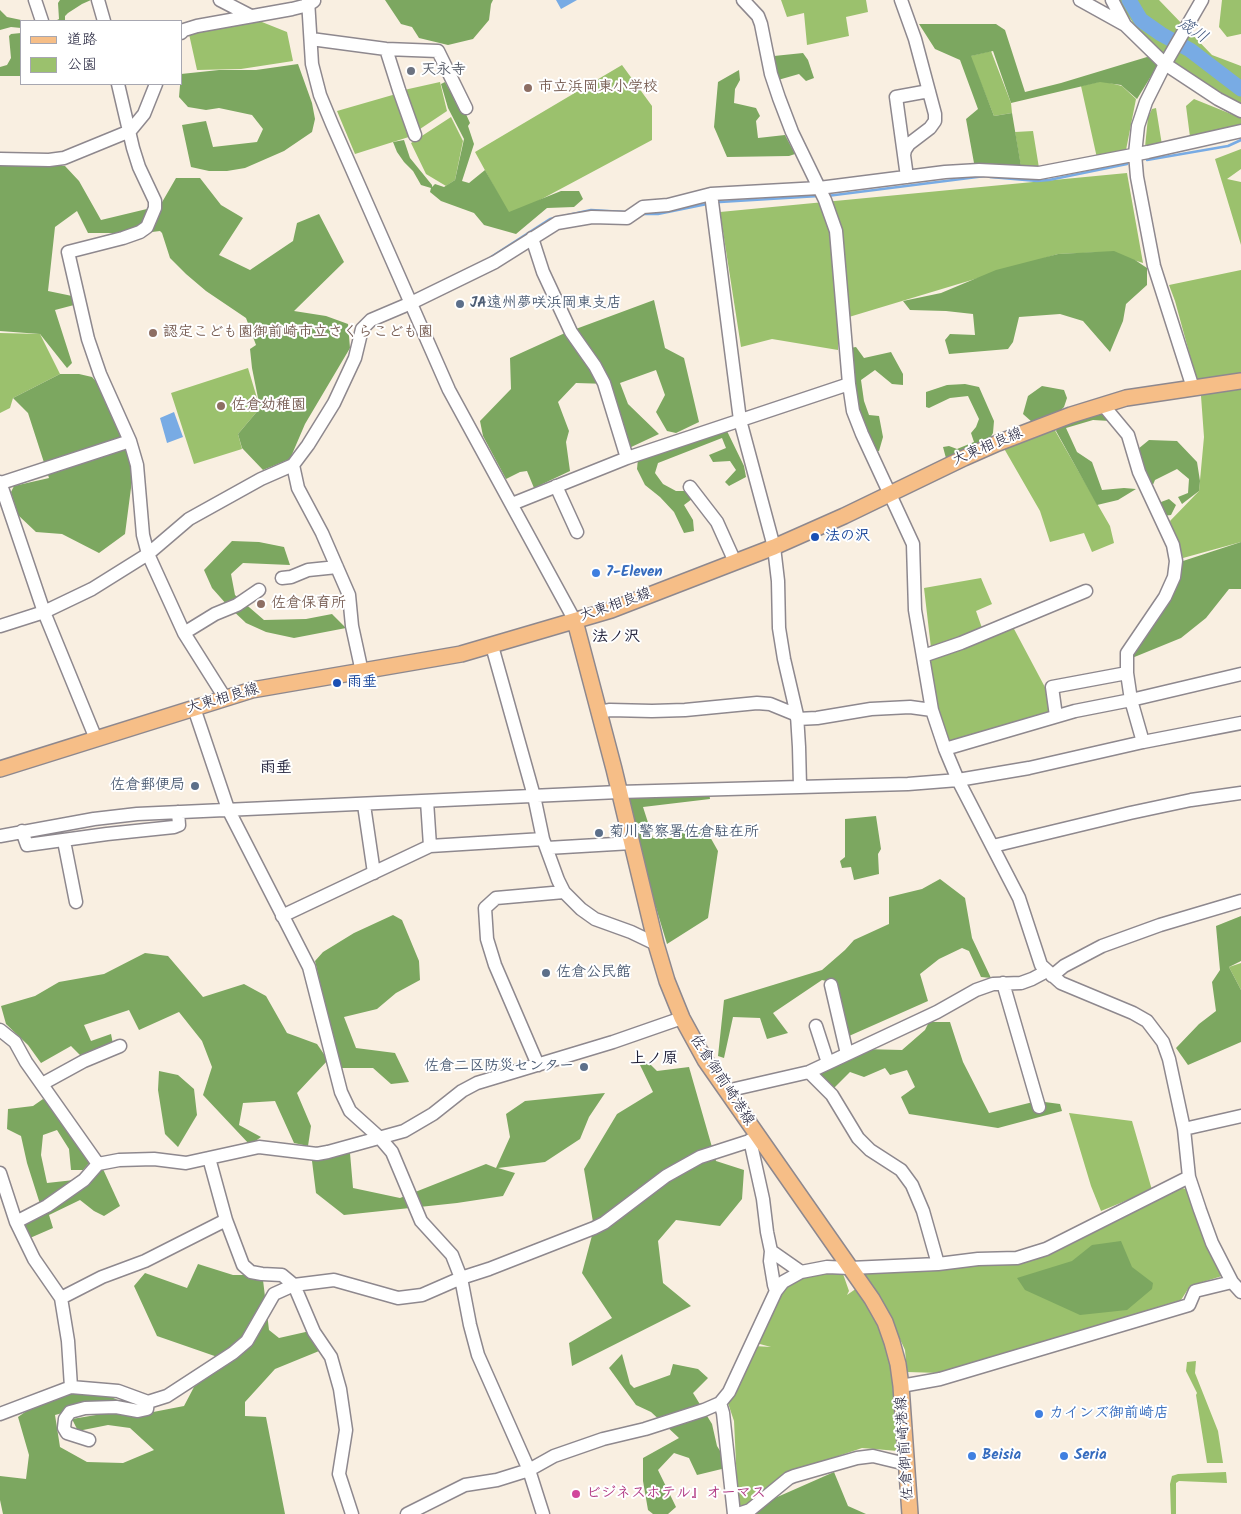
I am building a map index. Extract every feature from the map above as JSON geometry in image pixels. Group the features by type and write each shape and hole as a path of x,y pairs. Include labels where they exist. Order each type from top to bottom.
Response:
{"main road":[{"name":"大東相良線","path":"0,769 252,690 426,662 492,646 611,610 774,547 998,443 1071,415 1126,398 1241,381"},
{"name":"佐倉御前崎港線","path":"575,621 656,944 682,1018 705,1060 755,1139 850,1268 872,1300 884,1322 896,1357 901,1386 910,1514"}],"street":[{"path":"35,0 42,20"},
{"path":"98,0 104,20"},
{"path":"220,0 252,16"},
{"path":"743,0 758,16 771,74 779,98 798,146 822,194 836,231 853,411 913,544 914,610 932,710 945,749 958,780 1019,898 1041,965 1061,983 1133,1013 1147,1021 1163,1042 1184,1129 1189,1177 1212,1243 1238,1289 1195,1291 1189,1305 940,1379 901,1386"},
{"path":"902,0 935,114 935,121 930,128 908,144 904,156"},
{"path":"1080,0 1125,25 1165,64 1218,99 1241,111"},
{"path":"1112,0 1125,25"},
{"path":"1192,388 1154,266 1137,176 1135,154 1138,126 1146,102 1165,64 1202,0"},
{"path":"182,32 197,26 292,9 311,2 312,64 320,95 449,390 575,621"},
{"path":"311,39 386,49 438,51 466,108"},
{"path":"386,49 415,135"},
{"path":"118,85 139,167 155,201 155,208 146,227 140,232 68,252 88,339 100,374 130,441 137,465 143,535 148,554 184,633 226,698"},
{"path":"0,159 50,160 64,158 130,131 144,114 156,85"},
{"path":"907,177 896,97 929,91"},
{"path":"0,626 44,612 92,589 148,554 189,519 261,479 293,465 308,446 334,403 355,358 362,329 371,320 411,303 495,262 557,223 592,217 627,218 643,207 668,205 711,194 822,194 907,177 979,170 1039,173 1241,131"},
{"path":"711,194 740,420 774,547 778,581 779,628 797,717 800,747 800,786"},
{"path":"532,238 543,272 571,332 595,366 604,383 627,458"},
{"path":"512,504 627,458 849,384"},
{"path":"1102,405 1128,435 1139,472 1173,545 1176,561 1174,577 1165,598 1127,653 1127,673 1131,700 1143,742"},
{"path":"96,739 44,612 1,485 130,441"},
{"path":"293,465 298,488 322,533 349,595 352,626 362,672"},
{"path":"556,486 577,532"},
{"path":"690,487 717,522 735,562"},
{"path":"282,578 291,577 308,570 337,567"},
{"path":"184,633 215,614 237,605 259,590"},
{"path":"923,656 961,643 1086,591"},
{"path":"492,646 534,796 545,844 564,892 581,909 595,919 631,932 656,944"},
{"path":"1056,716 1052,687 1127,673"},
{"path":"945,749 1075,711 1241,674"},
{"path":"599,712 610,710 677,710 757,702 770,704 797,717 817,718 871,709 910,708 932,710"},
{"path":"194,708 228,809 309,966 341,1092 350,1111 380,1138 392,1152 421,1221 452,1255 461,1278 478,1355 529,1470 543,1514"},
{"path":"0,836 94,819 228,809 364,805 619,792 908,784 958,780 1029,768 1143,742 1241,723"},
{"path":"993,846 1156,807 1241,793"},
{"path":"427,801 430,846"},
{"path":"364,805 374,873"},
{"path":"22,831 27,845 107,834 174,828 179,825 178,812"},
{"path":"64,841 76,902"},
{"path":"282,916 430,846 632,843"},
{"path":"538,1064 495,965 487,939 485,908 496,898 564,892"},
{"path":"726,1091 809,1072 937,1012 976,990 992,984 1032,980 1102,946 1160,925 1241,901"},
{"path":"1003,983 1038,1107"},
{"path":"831,985 847,1054"},
{"path":"16,1222 47,1206 84,1180 98,1164 119,1160 154,1159 186,1162 259,1147 317,1154 404,1131 434,1114 462,1091 477,1083 682,1018"},
{"path":"816,1026 828,1063"},
{"path":"0,1030 15,1042 26,1062 98,1164"},
{"path":"42,1084 84,1061 120,1046"},
{"path":"809,1072 832,1095 858,1138 870,1150 901,1170 912,1184 923,1211 938,1264"},
{"path":"1184,1129 1241,1116"},
{"path":"0,1414 71,1387 118,1391 148,1402 167,1396 233,1353 247,1341 274,1294 294,1285 334,1280 398,1298 422,1295 461,1278 599,1226 666,1176 700,1157 755,1139 771,1251 770,1261 776,1291"},
{"path":"209,1158 226,1220 243,1265 251,1272 282,1276 294,1285 314,1332 331,1356 340,1390 346,1430 339,1474 352,1514"},
{"path":"0,1173 16,1222 34,1259 60,1298 68,1341 71,1387"},
{"path":"407,1514 465,1485 498,1480 529,1470 562,1453 645,1429 720,1403 729,1392 776,1291 783,1282 801,1272 827,1268 938,1264 978,1259 1017,1258 1046,1248 1189,1177"},
{"path":"60,1298 102,1276 145,1261 226,1220"},
{"path":"771,1251 801,1272"},
{"path":"90,1440 67,1433 64,1428 65,1419 70,1412 85,1408 116,1406 138,1410 147,1409 148,1402"},
{"path":"720,1403 724,1422 734,1514"},
{"path":"738,1514 750,1510 789,1478 857,1458 873,1456 906,1464"}],"green space":[{"path":"60,0 91,0 68,13 65,16 65,20 57,20 59,19 58,3"},
{"path":"385,0 493,0 489,20 473,39 448,45 419,38 412,27 401,24"},
{"path":"781,0 866,0 868,12 846,17 849,36 807,45 804,13 787,17"},
{"path":"1117,0 1159,0 1212,55 1241,66 1241,104 1230,100 1178,68 1141,34"},
{"path":"1222,0 1241,0 1241,34 1227,37 1219,27"},
{"path":"0,10 7,17 21,20 20,28 11,27 0,30"},
{"path":"257,20 287,32 293,61 241,69 197,70 189,34"},
{"path":"919,24 996,24 1005,30 1025,92 1147,57 1161,60 1137,99 1121,85 1100,82 1011,103 993,51 971,56 994,116 1012,113 1021,166 974,163 966,119 978,109 960,60 935,49"},
{"path":"20,33 20,76 0,76 0,67 7,65 11,58 9,36"},
{"path":"991,51 1011,103 1012,113 994,116 970,56"},
{"path":"803,53 808,60 814,78 806,81 799,74 778,80 774,56"},
{"path":"298,64 312,103 315,119 312,132 284,151 245,168 209,171 191,167 182,125 206,121 213,147 257,142 263,129 252,115 219,108 206,110 188,107 179,97 182,74 219,70 256,70"},
{"path":"622,65 652,106 652,140 510,216 475,152"},
{"path":"739,70 740,80 735,89 734,103 756,108 760,116 756,121 758,138 785,135 795,154 789,156 727,157 714,127 718,82"},
{"path":"1102,81 1122,86 1136,99 1126,150 1097,158 1081,86"},
{"path":"440,82 447,111 417,131 404,90"},
{"path":"445,82 461,111 465,112 470,123 468,126 474,144 462,181 469,183 485,170 509,212 561,191 579,191 583,199 574,207 547,208 516,234 484,225 474,213 441,201 430,192 431,188 421,185 413,171 397,152 393,142 404,140 410,158 432,187 435,184 444,187 455,180 464,139 448,108 441,84"},
{"path":"396,94 415,135 355,154 337,111"},
{"path":"1194,99 1241,118 1241,126 1190,137 1186,106"},
{"path":"1156,108 1162,145 1145,147 1148,117 1152,109"},
{"path":"451,117 463,141 455,180 446,186 426,174 411,143"},
{"path":"1033,131 1039,168 1021,167 1015,132"},
{"path":"1241,149 1241,169 1227,179 1241,182 1241,245 1215,159"},
{"path":"0,166 65,166 79,181 101,220 151,208 141,225 117,233 88,233 77,211 55,227 48,291 77,297 74,305 55,310 72,363 67,368 40,334 0,331"},
{"path":"1127,173 1143,263 1108,252 1058,254 839,320 838,350 772,339 741,347 720,212"},
{"path":"176,178 200,178 221,205 243,218 219,255 250,270 293,241 297,223 319,214 344,262 294,311 326,316 348,324 350,348 305,424 290,459 263,470 242,448 238,434 260,408 250,349 256,345 246,318 206,291 186,274 170,258 162,233 149,230"},
{"path":"1114,251 1135,260 1147,268 1147,285 1126,304 1123,321 1110,352 1083,321 1060,314 1019,317 1013,342 1008,349 949,354 945,340 950,334 975,335 973,314 910,310 903,301 941,293 996,270 1058,254"},
{"path":"1241,270 1241,542 1183,558 1170,521 1199,491 1204,437 1201,396 1169,285"},
{"path":"654,300 665,348 684,358 699,422 676,433 667,431 656,412 665,395 656,370 620,383 628,404 659,434 627,449 609,384 576,383 558,402 569,431 566,442 570,471 534,488 527,471 520,472 506,479 483,436 480,421 511,389 510,358 565,333"},
{"path":"0,333 40,334 60,374 13,398 10,408 0,413"},
{"path":"856,347 864,358 891,352 903,374 903,385 892,384 875,370 861,380 864,401 869,415 879,416 883,437 879,451 874,451 857,412 850,348"},
{"path":"248,368 260,408 238,434 242,449 194,464 171,393"},
{"path":"60,374 79,374 92,377 101,387 131,454 131,488 125,534 99,553 62,534 36,532 18,515 11,492 14,486 49,478 28,413 13,398"},
{"path":"965,384 979,387 994,421 993,433 988,442 947,462 943,447 949,446 957,449 974,442 971,433 979,419 968,396 950,398 929,408 926,407 926,392 947,385"},
{"path":"1042,386 1064,390 1067,398 1064,407 1056,415 1032,422 1023,414 1028,396"},
{"path":"1100,411 1110,421 1093,420 1066,428 1077,452 1092,462 1102,490 1136,489 1118,500 1097,505 1056,431 1059,424"},
{"path":"720,427 727,431 744,466 746,477 729,486 725,482 736,470 730,461 713,462 709,455 726,448 722,438 658,463 655,473 663,484 676,491 689,491 696,496 684,505 693,520 694,531 684,533 674,512 645,485 637,469 638,459"},
{"path":"1053,427 1110,526 1114,543 1092,552 1084,533 1050,542 1040,511 1002,445"},
{"path":"1149,440 1177,441 1197,462 1200,481 1199,491 1182,504 1178,497 1188,493 1189,479 1177,469 1155,480 1152,487 1161,502 1169,499 1176,505 1171,515 1163,516 1145,477 1138,449"},
{"path":"232,541 259,542 284,547 290,565 243,563 231,574 235,595 264,620 306,619 332,614 346,628 294,638 266,632 246,623 212,588 204,570"},
{"path":"1241,542 1241,589 1229,589 1206,618 1181,638 1132,658 1175,586 1183,561"},
{"path":"981,578 992,604 976,611 982,628 931,648 924,588"},
{"path":"1013,627 1047,691 1051,712 949,742 937,712 926,658"},
{"path":"709,791 710,799 643,807 653,838 674,838 688,828 709,835 718,851 708,918 667,944 648,881 627,793"},
{"path":"876,816 881,849 878,854 879,874 854,880 851,867 842,868 840,861 845,857 845,819"},
{"path":"940,879 965,898 972,938 991,978 981,977 969,951 962,948 939,959 920,974 928,1001 849,1036 831,982 822,980 773,1013 788,1033 767,1039 760,1018 733,1017 724,1058 718,1056 724,1000 822,970 854,940 889,924 889,897 922,889"},
{"path":"393,915 402,920 419,961 420,980 396,993 377,1009 344,1017 356,1048 395,1053 409,1082 391,1084 373,1068 340,1068 315,961 323,952 354,933"},
{"path":"1241,916 1241,961 1229,967 1241,990 1241,1042 1188,1065 1176,1048 1199,1024 1216,1011 1212,982 1220,970 1216,926"},
{"path":"145,953 168,956 203,997 244,984 266,996 287,1033 317,1044 328,1060 297,1093 311,1126 308,1146 294,1143 275,1101 243,1103 239,1125 261,1137 250,1145 203,1095 212,1067 202,1041 179,1012 139,1030 129,1010 84,1025 91,1041 111,1034 113,1044 81,1056 71,1046 41,1063 28,1045 6,1024 1,1006 35,996 59,982 104,974"},
{"path":"1241,963 1241,990 1229,967"},
{"path":"929,1022 950,1022 963,1062 989,1113 1037,1101 1060,1104 1062,1111 998,1128 909,1114 901,1097 915,1087 907,1070 890,1075 885,1068 864,1077 850,1072 833,1089 817,1071 862,1049 902,1050 925,1030"},
{"path":"648,1062 657,1071 689,1067 716,1161 744,1170 742,1199 720,1226 676,1220 658,1241 663,1283 691,1306 572,1366 569,1343 612,1318 582,1273 594,1228 584,1169 617,1114 653,1092 640,1065"},
{"path":"159,1071 178,1075 194,1089 197,1115 178,1147 165,1134 158,1090"},
{"path":"605,1093 589,1117 580,1139 545,1162 498,1168 515,1173 503,1196 344,1215 316,1193 312,1161 350,1153 353,1188 400,1198 486,1164 496,1168 510,1137 506,1114 525,1101"},
{"path":"43,1099 59,1108 90,1162 83,1170 71,1170 69,1149 57,1130 43,1135 41,1155 47,1183 74,1180 40,1204 21,1136 7,1129 8,1109 33,1106"},
{"path":"1069,1113 1132,1121 1152,1190 1101,1211 1091,1186"},
{"path":"103,1169 120,1206 104,1216 80,1200 49,1215 53,1228 30,1238 21,1223 49,1209"},
{"path":"1179,1187 1189,1190 1222,1276 1190,1286 1181,1300 940,1373 907,1372 905,1350 887,1311 859,1273 1020,1261"},
{"path":"1121,1241 1132,1267 1153,1283 1152,1289 1127,1310 1080,1315 1025,1290 1017,1278 1072,1261 1092,1245"},
{"path":"198,1264 233,1275 246,1275 263,1280 269,1330 279,1338 310,1331 324,1349 275,1369 245,1402 245,1416 266,1417 285,1514 3,1514 0,1500 0,1476 26,1479 29,1455 18,1417 42,1400 67,1393 109,1396 122,1402 86,1407 55,1415 60,1447 87,1462 123,1463 154,1450 130,1428 108,1425 78,1431 72,1419 138,1411 143,1414 184,1406 194,1387 229,1361 157,1336 134,1286 145,1273 187,1288"},
{"path":"842,1271 849,1291 847,1295 857,1288 882,1326 891,1367 898,1451 862,1448 788,1473 745,1506 738,1505 734,1421 727,1400 754,1346 771,1347 756,1343 779,1292 802,1275"},
{"path":"622,1354 630,1384 634,1388 670,1375 673,1364 698,1369 708,1378 693,1393 712,1424 717,1446 730,1467 697,1475 689,1458 674,1453 658,1470 676,1507 668,1514 653,1514 648,1510 643,1481 643,1458 679,1438 651,1412 636,1405 609,1368"},
{"path":"1196,1361 1195,1373 1218,1431 1223,1463 1207,1463 1197,1393 1186,1371 1187,1362"},
{"path":"834,1472 848,1506 866,1514 753,1514 775,1498"},
{"path":"1226,1472 1227,1483 1179,1481 1176,1483 1176,1514 1171,1514 1170,1484 1172,1476 1178,1474"}],"water":[{"path":"556,0 577,0 561,9"},
{"path":"174,412 183,437 167,443 160,418"}],"waterway":[{"name":"筬川","path":"1129,0 1141,20 1190,50 1241,89"},
{"path":"1147,160 1228,146 1241,140"},
{"path":"990,177 1037,181 1049,180 1127,164"},
{"path":"827,196 985,176"},
{"path":"720,202 819,196"},
{"path":"640,214 658,214 707,204"},
{"path":"491,257 550,219 591,210 625,212"}],"place":[{"name":"天永寺","path":"411,71"},
{"name":"市立浜岡東小学校","path":"528,88"},
{"name":"JA遠州夢咲浜岡東支店","path":"460,304"},
{"name":"認定こども園御前崎市立さくらこども園","path":"153,333"},
{"name":"佐倉幼稚園","path":"221,406"},
{"name":"法の沢","path":"815,537"},
{"name":"7-Eleven","path":"596,573"},
{"name":"佐倉保育所","path":"261,604"},
{"name":"雨垂","path":"337,683"},
{"name":"佐倉郵便局","path":"195,786"},
{"name":"菊川警察署佐倉駐在所","path":"599,833"},
{"name":"佐倉公民館","path":"546,973"},
{"name":"佐倉二区防災センター","path":"584,1067"},
{"name":"カインズ御前崎店","path":"1039,1414"},
{"name":"Beisia","path":"972,1456"},
{"name":"Seria","path":"1064,1456"},
{"name":"ビジネスホテル』オーマス","path":"576,1494"}],"district":[{"name":"法ノ沢","path":"616,638"},
{"name":"雨垂","path":"276,769"},
{"name":"上ノ原","path":"654,1060"}]}
